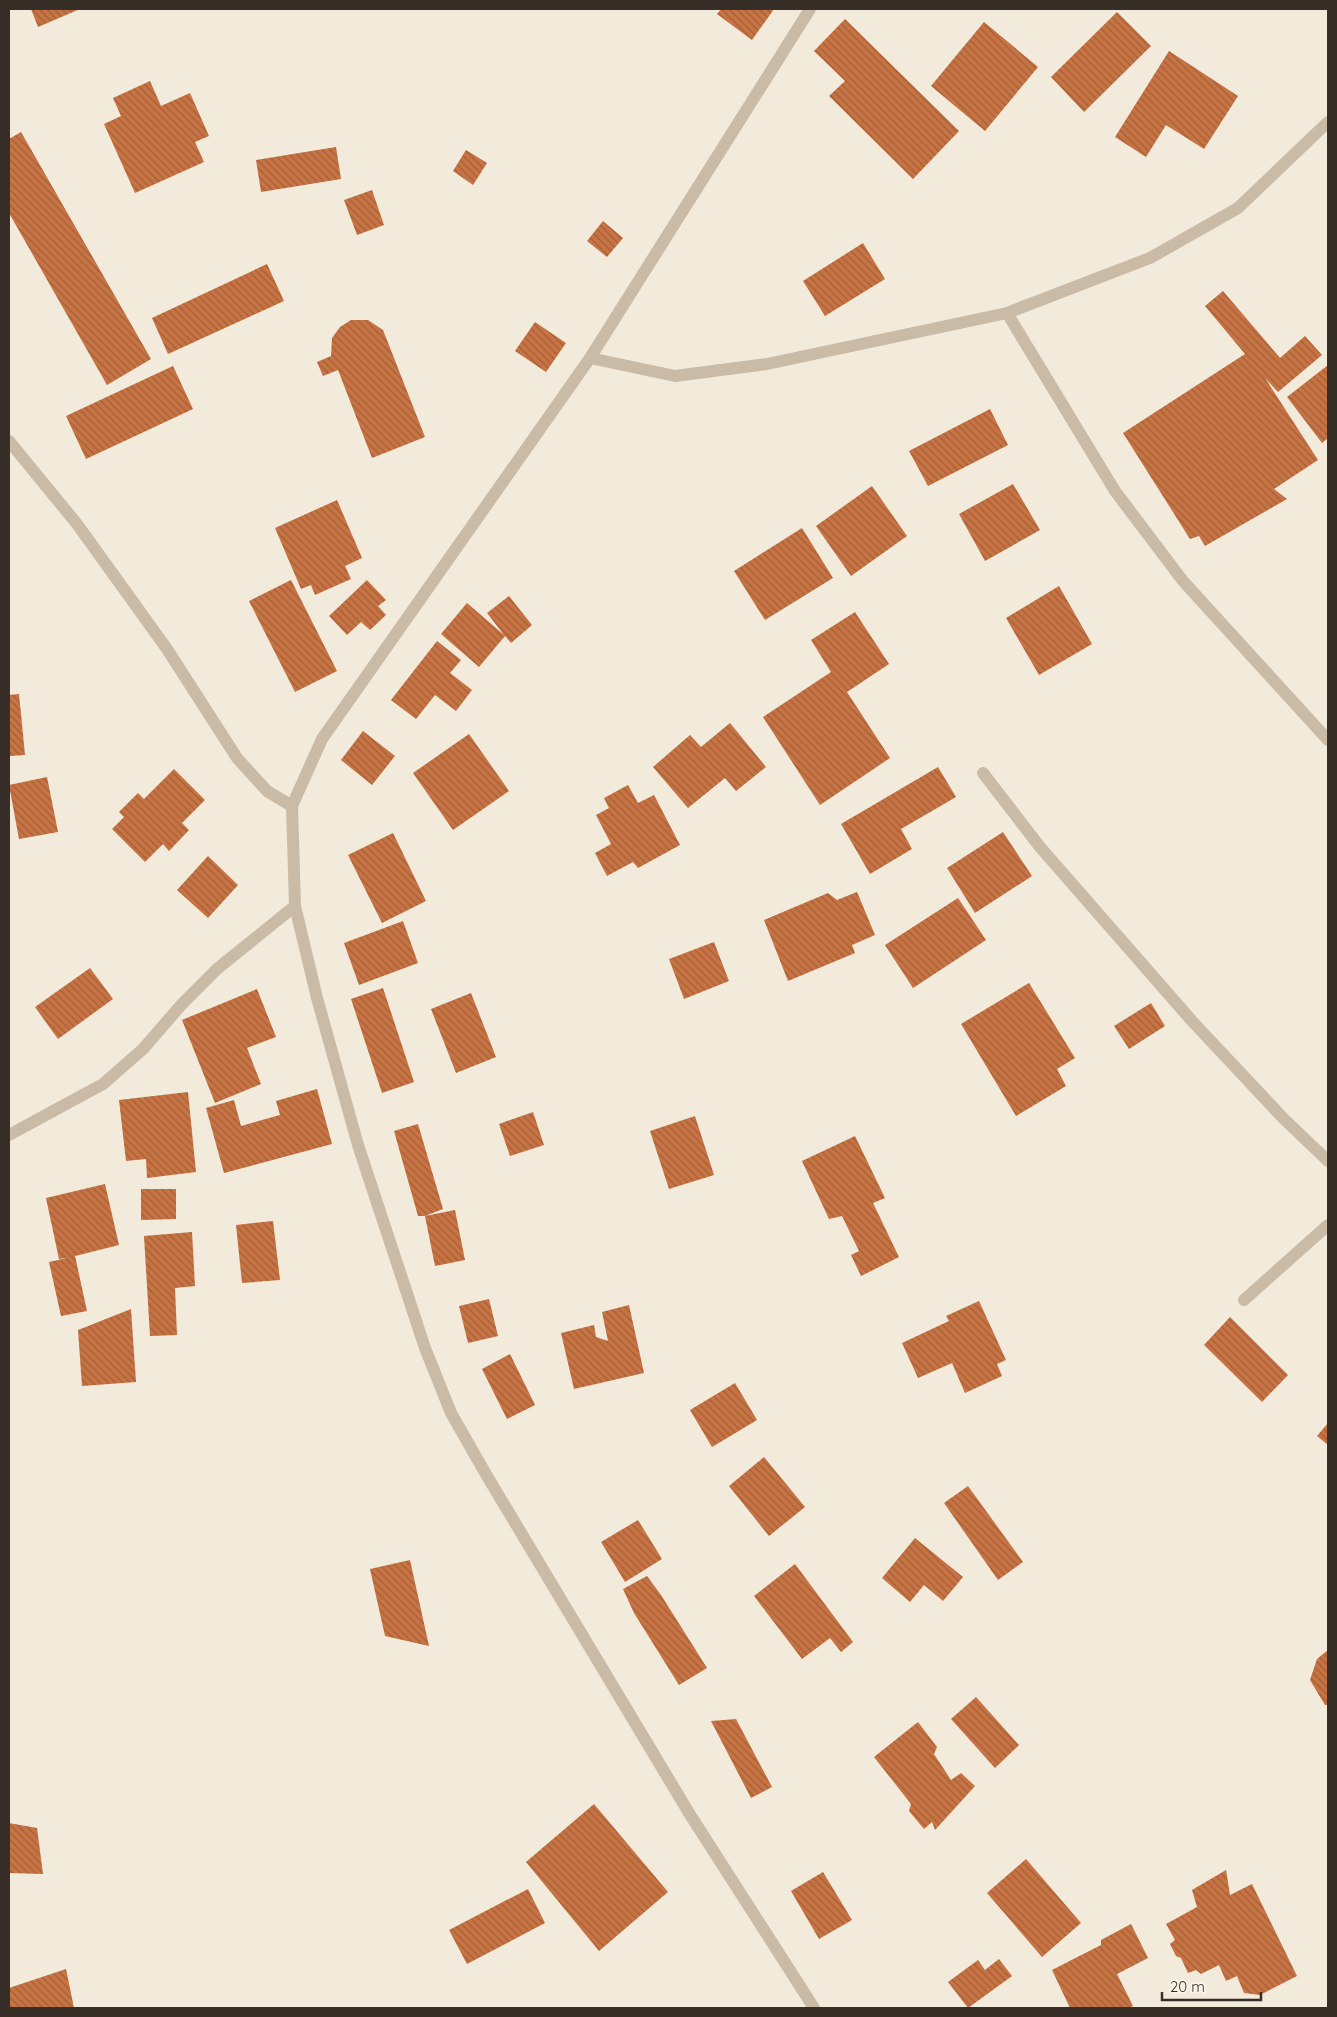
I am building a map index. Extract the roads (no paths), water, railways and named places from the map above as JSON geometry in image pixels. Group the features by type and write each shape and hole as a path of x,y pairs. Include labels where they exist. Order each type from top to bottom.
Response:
{"street":[{"path":"810,9 590,358 322,739 292,806 296,906 317,998 358,1145 425,1348 451,1413 486,1476 689,1813 814,2008"},
{"path":"590,358 676,376 767,364 1007,313 1150,258 1238,208 1328,122"},
{"path":"1007,313 1115,491 1183,581 1328,740"},
{"path":"9,441 77,524 167,648 237,758 267,792 292,806"},
{"path":"983,773 1040,847 1192,1021 1283,1118 1328,1162"},
{"path":"9,1135 103,1084 143,1049 182,1004 218,969 296,906"},
{"path":"1244,1300 1328,1226"}]}
